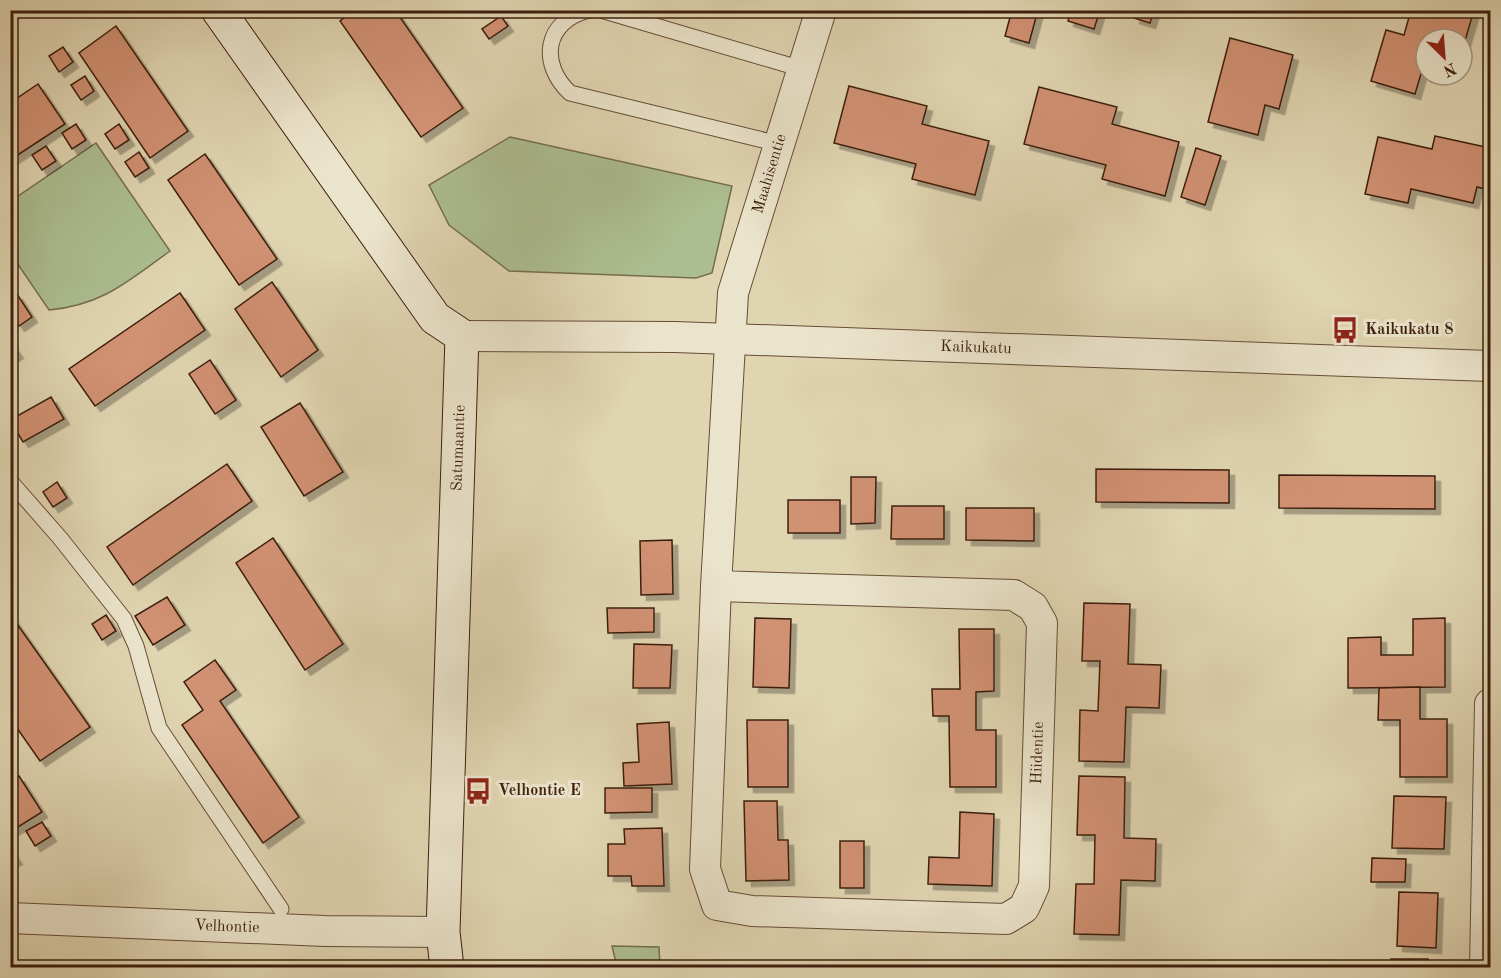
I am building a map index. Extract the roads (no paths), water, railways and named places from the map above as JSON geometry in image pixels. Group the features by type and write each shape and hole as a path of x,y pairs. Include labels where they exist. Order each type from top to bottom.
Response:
{"street":[{"path":"218,10 435,318 462,336"},
{"name":"Maahisentie","path":"717,905 705,869 716,586 733,293 821,10"},
{"name":"Kaikukatu","path":"462,336 730,340 1491,366"},
{"name":"Satumaantie","path":"447,968 443,932 462,336"},
{"name":"Hiidentie","path":"716,586 1014,595 1033,607 1042,623 1034,886 1024,908 1006,919 752,912 717,905"},
{"path":"1485,968 1491,704"},
{"name":"Velhontie","path":"10,918 325,931 443,932"}],"lane":[{"path":"589,10 576,13 559,26 552,43 548,61 557,81 570,93 779,144"},
{"path":"601,10 802,69"},
{"path":"10,481 60,538 124,619 136,645 159,728 281,909"}],"place":[{"name":"Kaikukatu 8","path":"1345,330"},
{"name":"Velhontie E","path":"478,791"}]}
